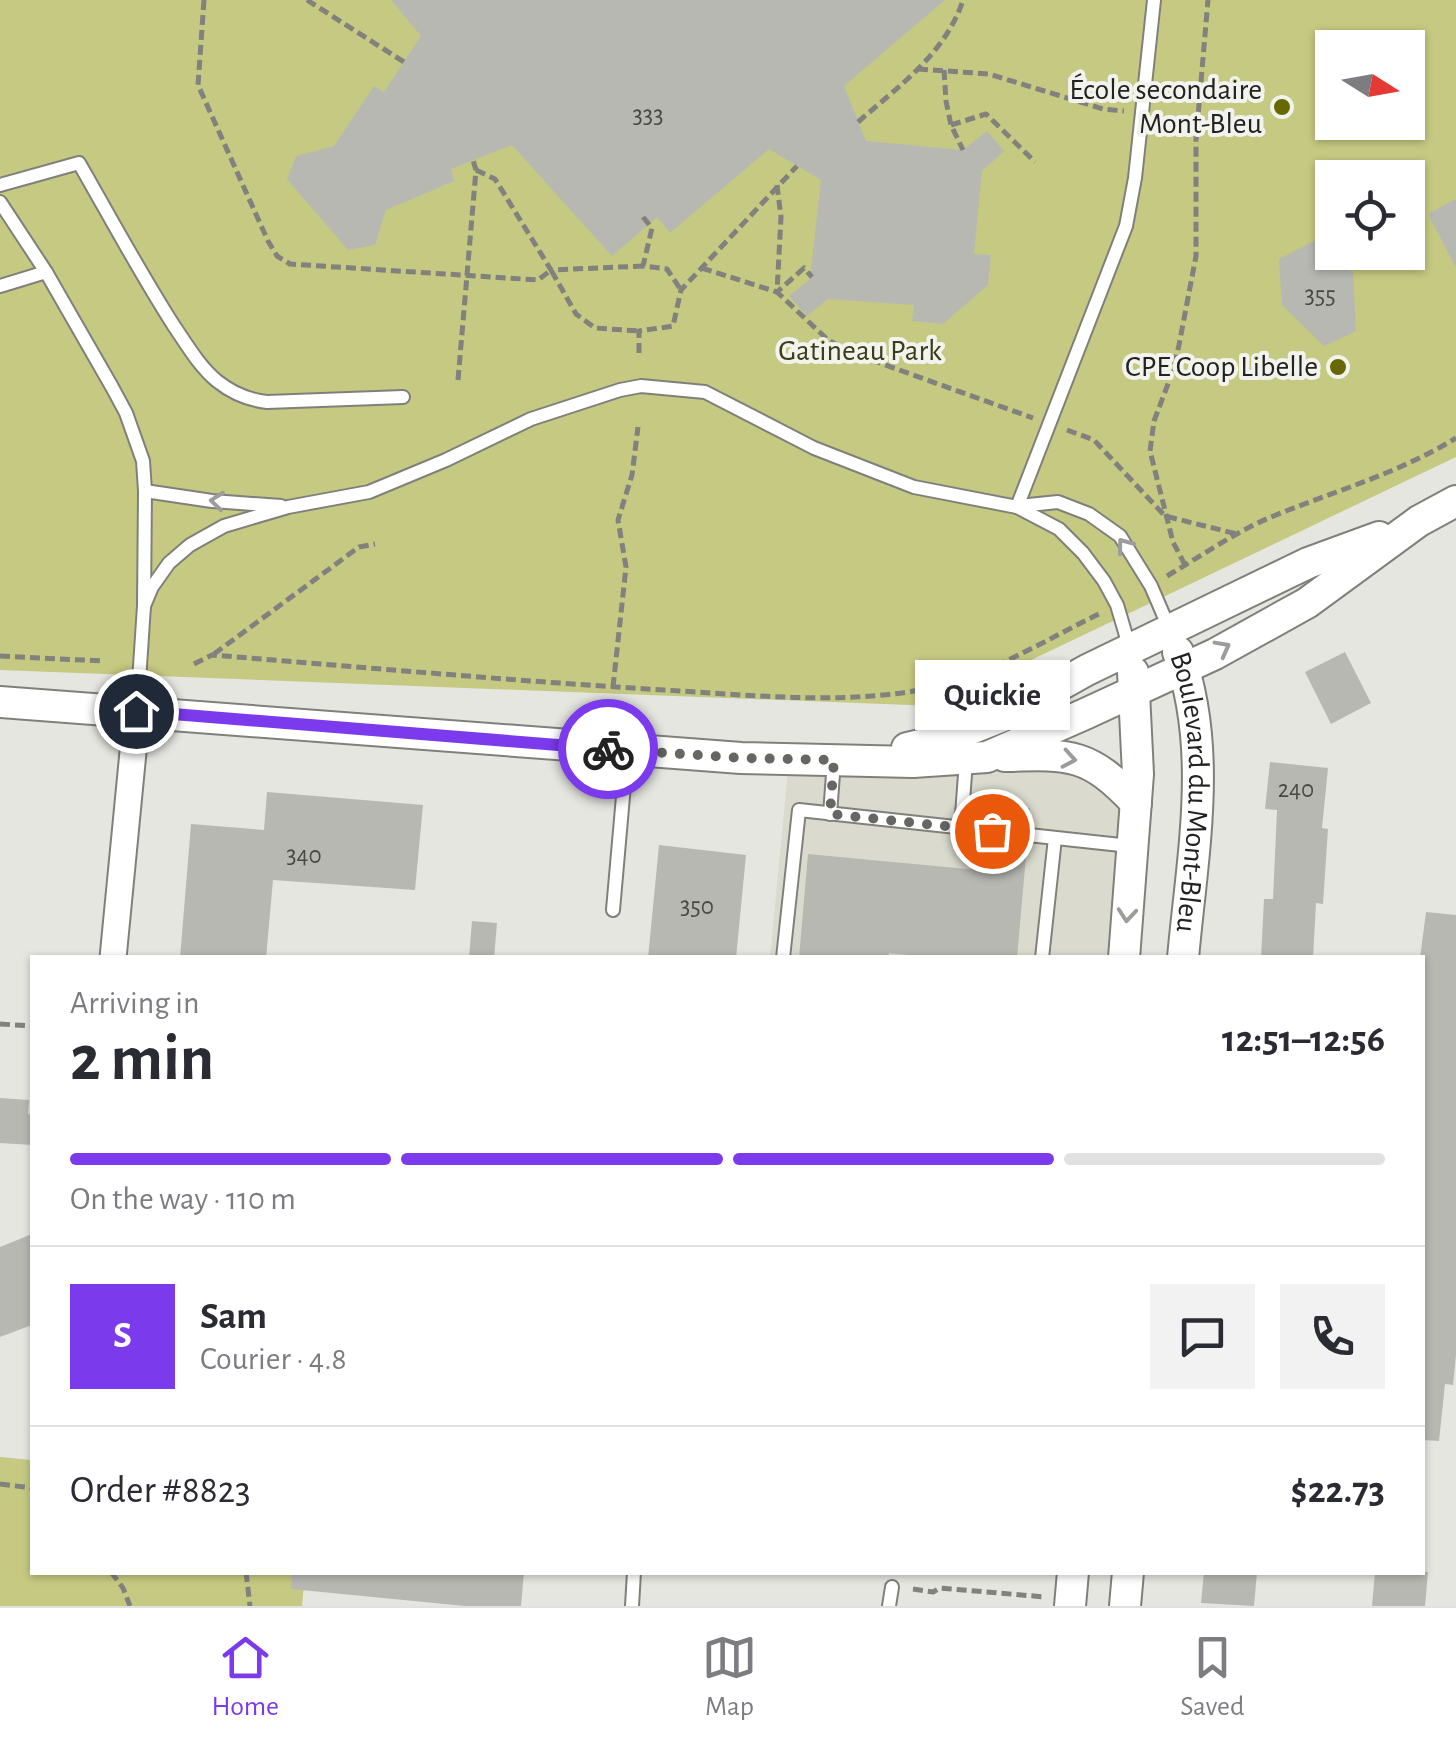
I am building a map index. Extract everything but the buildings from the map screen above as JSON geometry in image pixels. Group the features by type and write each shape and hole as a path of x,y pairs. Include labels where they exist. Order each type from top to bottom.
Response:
{"street":[{"path":"846,759 945,738 1008,714 1086,670 1308,564 1419,521 1456,501"},
{"path":"976,757 1184,668 1306,603 1419,521"},
{"name":"Boulevard du Mont-Bleu","path":"1170,630 1193,701 1198,782 1183,955"},
{"name":"Boulevard du Mont-Bleu","path":"1124,955 1138,774 1136,691 1130,649"},
{"path":"0,702 789,760 914,762 1037,755 1080,760 1097,767 1136,804"},
{"path":"113,955 136,711"},
{"path":"1059,1602 1072,1575"},
{"path":"1125,1606 1128,1575"}],"lane":[{"path":"1017,506 1126,226 1154,0"},
{"path":"0,185 79,162 185,343 203,368 227,388 267,402 402,397"},
{"path":"0,202 46,272 126,414 143,461 144,606 136,711"},
{"path":"0,286 46,272"},
{"path":"144,606 160,574 190,545 224,526 288,507 369,492 531,420 642,386 705,392 814,448 914,487 1017,506 1058,502 1089,514 1120,536 1151,586 1170,630"},
{"path":"145,490 212,501 288,507"},
{"path":"1017,506 1058,528 1093,567 1117,605 1130,649"},
{"path":"613,910 628,750"},
{"path":"961,828 976,757"},
{"path":"830,814 846,759"},
{"path":"783,955 799,810 1133,846"},
{"path":"1042,955 1055,838"},
{"path":"632,1606 634,1575"},
{"path":"890,1606 892,1586"}],"path":[{"path":"204,0 198,86 277,256 290,264 538,280 552,270 644,266 666,270 681,290"},
{"path":"307,0 404,62"},
{"path":"858,122 937,49 958,16 963,0"},
{"path":"1186,565 1172,542 1150,451 1154,421 1179,345 1196,256 1196,140 1208,0"},
{"path":"918,68 989,74 1103,109 1142,113"},
{"path":"944,70 951,125 963,150"},
{"path":"951,125 986,114 1036,162"},
{"path":"458,380 476,170 473,160"},
{"path":"476,170 496,179 576,314 595,328 639,331 674,326 681,290 796,166"},
{"path":"777,186 781,217 777,292"},
{"path":"643,216 652,228 644,266"},
{"path":"701,268 777,292 828,340 852,353 1094,440 1165,516 1237,534"},
{"path":"777,292 804,268 812,277"},
{"path":"639,331 639,354"},
{"path":"612,687 626,567 618,520 632,475 638,427"},
{"path":"1151,586 1273,516 1378,478 1456,438"},
{"path":"194,664 212,656 359,548 375,544"},
{"path":"212,656 612,687 799,696 898,694 974,674 1117,605"},
{"path":"0,656 103,662"},
{"path":"0,1024 30,1026"},
{"path":"0,1484 30,1488"},
{"path":"113,1575 130,1606"},
{"path":"246,1575 250,1606"},
{"path":"892,1586 1059,1602"}],"shaded area":[{"path":"1037,755 1136,803 1124,955 770,955 789,760"}],"green space":[{"name":"Gatineau Park","path":"0,0 1456,0 1456,457 935,706 0,670"},
{"path":"0,1457 30,1460 30,1575 305,1575 302,1606 0,1606"}],"way so far":[{"path":"608,749 834,760 830,814 992,831"}],"place":[{"name":"École secondaire Mont-Bleu","path":"1282,107"},
{"name":"CPE Coop Libelle","path":"1338,367"},
{"name":"Quickie","path":"992,831"}],"route":[{"path":"136,711 608,749"}]}
